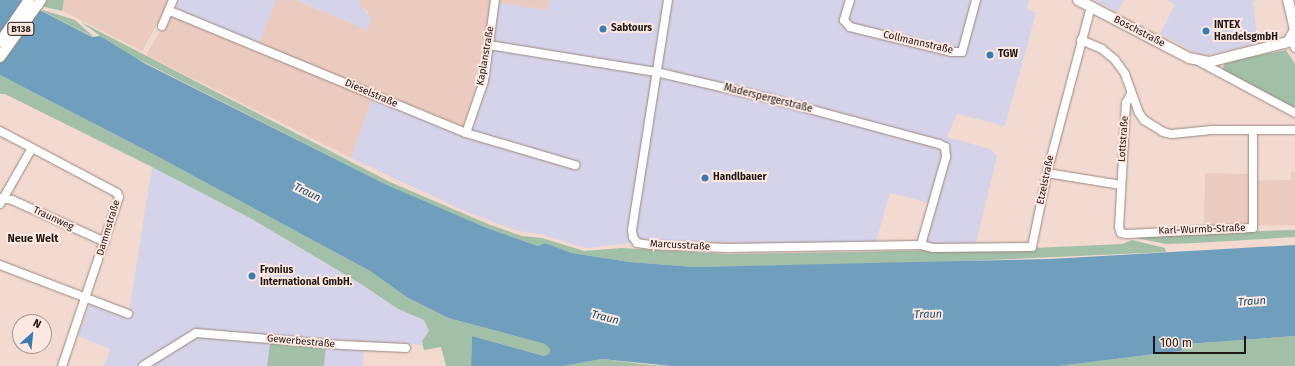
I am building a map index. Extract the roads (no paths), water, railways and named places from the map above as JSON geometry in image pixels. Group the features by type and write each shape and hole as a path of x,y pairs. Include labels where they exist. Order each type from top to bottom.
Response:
{"main road":[{"name":"B138","path":"0,42 29,0"},
{"name":"B138","path":"0,57 41,0"},
{"name":"Boschstraße","path":"1078,0 1200,62"},
{"path":"1200,62 1284,45 1294,41 1294,30 1288,0"}],"street":[{"path":"162,26 170,11 173,0"},
{"name":"Kaplanstraße","path":"466,133 484,81 495,0"},
{"name":"Marcusstraße","path":"668,0 636,175 632,230 637,243 727,248 922,245"},
{"name":"Collmannstraße","path":"850,0 844,20 850,27 952,52 962,52 976,0"},
{"name":"Etzelstraße","path":"922,245 933,248 1032,247 1047,173 1081,40 1091,7"},
{"name":"Dieselstraße","path":"170,11 466,133 575,165"},
{"path":"1081,40 1102,49 1115,60 1125,74 1131,94 1144,120 1163,132 1172,134 1212,130 1295,130"},
{"name":"Maderspergerstraße","path":"489,45 656,72 776,100 939,144 945,148 946,157 922,245"},
{"name":"Boschstraße","path":"1200,62 1295,113"},
{"name":"Lottstraße","path":"1126,234 1121,233 1119,227 1120,185 1126,103 1131,94"},
{"name":"Karl-Wurmb-Straße","path":"1126,234 1252,228 1253,130"},
{"name":"Dammstraße","path":"0,131 117,193 119,197 86,300 62,366"},
{"path":"1,200 32,148"},
{"path":"1047,173 1120,185"},
{"name":"Traunweg","path":"1,200 12,200 105,242"},
{"path":"0,265 86,300 128,314"},
{"name":"Gewerbestraße","path":"143,366 196,333 341,346 406,348"}],"water":[{"name":"Traun","path":"0,0 20,0 92,37 100,36 144,63 385,184 487,228 538,246 545,243 572,253 630,262 695,267 1050,259 1295,245 1295,336 1187,344 1181,351 1058,366 672,366 602,359 563,366 471,366 472,336 544,356 549,354 550,349 545,344 448,318 408,298 370,271 149,152 0,75"}],"place":[{"name":"Sabtours","path":"603,29"},
{"name":"INTEX HandelsgmbH","path":"1206,31"},
{"name":"TGW","path":"990,55"},
{"name":"Handlbauer","path":"705,178"},
{"name":"Fronius International GmbH.","path":"252,276"}],"district":[{"name":"Neue Welt","path":"33,239"}]}
